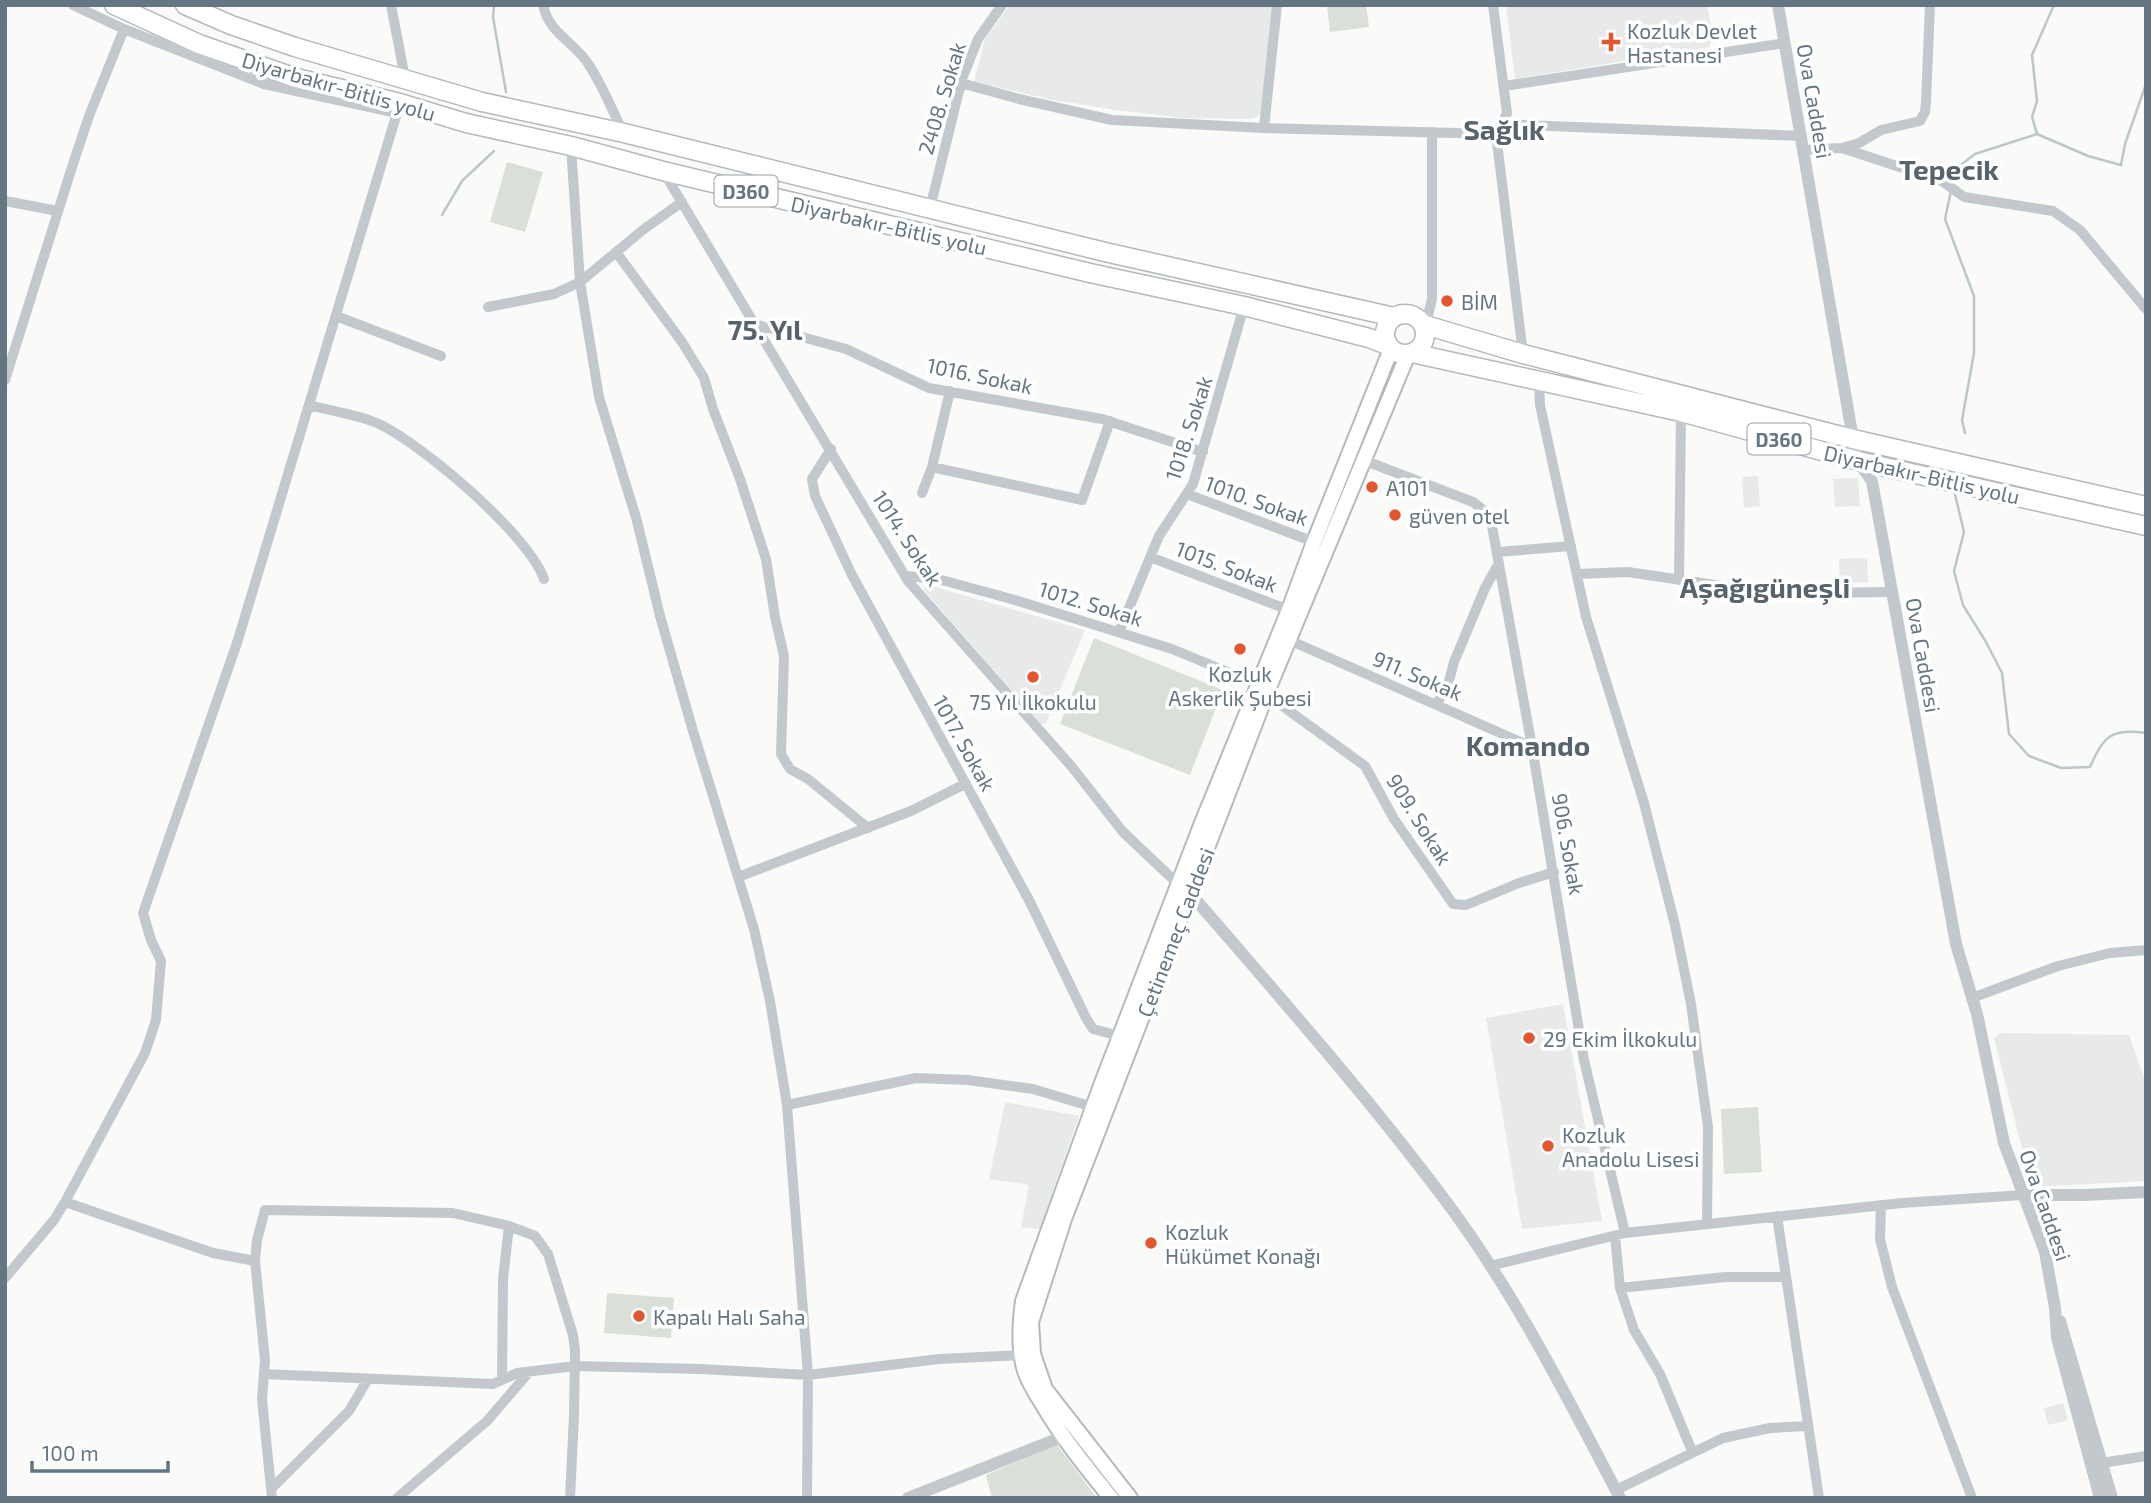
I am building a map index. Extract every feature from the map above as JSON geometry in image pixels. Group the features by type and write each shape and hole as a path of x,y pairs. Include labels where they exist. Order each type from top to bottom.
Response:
{"highway":[{"name":"Diyarbakır-Bitlis yolu","path":"114,5 199,44 296,78 399,108 571,146 663,171 1244,306 1369,338 1400,350 1681,412 1858,461 2146,526"},
{"name":"Diyarbakır-Bitlis yolu","path":"185,5 230,25 295,47 482,102 624,134 1105,252 1394,317"},
{"path":"1408,314 1422,324 1425,333 1421,346 1400,350 1384,334 1385,328 1394,317 1408,314"},
{"name":"Diyarbakır-Bitlis yolu","path":"1422,324 1523,354 1853,439 2146,506"}],"main road":[{"name":"Çetinemeç Caddesi","path":"1263,690 1289,640 1363,460 1400,350"},
{"name":"Çetinemeç Caddesi","path":"1111,1498 1062,1437 1031,1385 1022,1355 1020,1325 1023,1301 1120,1036 1184,888 1263,690 1314,541 1400,350"},
{"name":"Çetinemeç Caddesi","path":"1130,1498 1045,1389 1033,1354 1031,1322 1064,1219 1184,888"}],"street":[{"path":"5,1278 54,1220 145,1053 156,1020 161,961 143,913 237,643 399,108 264,84 124,29 73,5"},
{"path":"391,5 405,78"},
{"path":"543,5 546,17 562,38 588,63 624,134"},
{"name":"2408. Sokak","path":"930,208 961,83 978,39 1002,5"},
{"path":"1264,128 1277,5"},
{"path":"1493,5 1507,113 1499,129 1523,354"},
{"name":"Ova Caddesi","path":"1778,5 1853,439 1858,461 1872,481 1956,944 1972,998 2004,1143 2045,1252 2055,1308 2057,1338 2100,1498"},
{"path":"1804,150 1842,148 1859,143 1881,130 1920,121 1926,102 1930,5"},
{"path":"5,380 89,116 124,29"},
{"path":"1504,86 1785,43"},
{"path":"961,83 1112,120 1264,128 1432,132 1499,129 1802,136"},
{"path":"1422,324 1428,315 1432,299 1432,132"},
{"path":"571,146 580,282 599,397 637,522 693,732 754,929 770,1001 787,1105 808,1375 807,1498"},
{"path":"1842,148 1942,180 1964,197 2053,211 2080,230 2146,309"},
{"name":"1014. Sokak","path":"663,171 906,576 1072,767 1123,832 1184,888"},
{"path":"5,201 58,211"},
{"path":"488,307 554,294 580,282 682,202"},
{"path":"616,253 682,342 704,378 740,479 766,559 784,656 781,754 790,769 808,779 868,828"},
{"name":"1018. Sokak","path":"1119,632 1159,536 1193,484 1244,306"},
{"path":"336,316 441,356"},
{"name":"1016. Sokak","path":"754,324 846,349 929,388 1110,421 1202,452"},
{"path":"1539,380 1540,405 1586,617 1644,803 1675,925 1691,1004 1708,1127 1707,1223"},
{"path":"922,493 932,467 950,391"},
{"path":"309,405 377,423 420,449 456,478 518,539 536,562 544,579"},
{"path":"1679,580 1681,412"},
{"path":"932,467 1082,500 1110,421"},
{"name":"1017. Sokak","path":"831,449 812,479 815,496 852,575 1030,902 1086,1018 1093,1030 1120,1036"},
{"name":"906. Sokak","path":"1363,460 1473,502 1490,515 1554,872 1584,1060 1620,1234 1620,1288 1634,1330 1660,1374 1692,1451"},
{"name":"1010. Sokak","path":"1186,494 1314,541"},
{"path":"1437,704 1449,681 1454,662 1498,558 1571,546"},
{"name":"1015. Sokak","path":"1150,557 1289,610"},
{"path":"1577,575 1628,572 1742,589 1812,593 1892,592"},
{"name":"1012. Sokak","path":"906,576 938,579 1119,632 1172,649 1263,690"},
{"name":"911. Sokak","path":"1289,640 1532,747"},
{"name":"909. Sokak","path":"1263,690 1365,766 1394,819 1453,904 1466,905 1518,883 1554,872"},
{"path":"738,877 911,811 965,784"},
{"path":"1184,888 1334,1060 1443,1197 1508,1293 1618,1494 1692,1451 1723,1438 1770,1428 1808,1426"},
{"path":"1972,998 2058,966 2110,953 2146,950"},
{"path":"787,1105 916,1078 968,1080 1033,1089 1093,1107"},
{"path":"1490,1266 1620,1234 1707,1223 1881,1205 2023,1195 2146,1192"},
{"path":"65,1202 213,1252 256,1261"},
{"path":"1881,1205 1880,1239 1892,1287 1972,1498"},
{"path":"271,1493 262,1399 265,1360 256,1261 261,1221 265,1210 271,1209 334,1213 453,1213 509,1226 535,1236 548,1254 573,1335 575,1366 570,1498"},
{"path":"1777,1216 1819,1498"},
{"path":"502,1380 503,1279 509,1226"},
{"path":"1620,1288 1725,1277 1786,1277"},
{"name":"Ova Caddesi","path":"2055,1308 2112,1498"},
{"path":"264,1374 493,1384 517,1373 575,1366 808,1375 939,1359 1022,1355"},
{"path":"397,1498 487,1420 529,1372"},
{"path":"271,1493 349,1411 368,1379"},
{"path":"908,1498 1062,1437"},
{"path":"2102,1463 2146,1456"}],"shaded area":[{"path":"1010,5 1272,5 1261,114 1252,119 1184,118 1053,100 974,82 985,39"},
{"path":"1327,5 1366,5 1369,27 1330,32"},
{"name":"Kozluk Devlet Hastanesi","path":"1506,5 1707,5 1713,37 1709,47 1515,79"},
{"path":"507,162 543,172 525,232 490,222"},
{"path":"1758,476 1760,506 1744,508 1742,477"},
{"path":"1858,478 1860,506 1835,507 1833,479"},
{"path":"1867,558 1868,582 1840,583 1839,559"},
{"name":"75 Yıl İlkokulu","path":"925,584 1085,630 1046,723 1041,724 924,590"},
{"path":"1094,638 1223,690 1190,775 1060,724"},
{"name":"Kozluk Anadolu Lisesi","path":"1563,1004 1602,1221 1522,1229 1486,1018"},
{"path":"2001,1033 2129,1035 2146,1083 2146,1181 2032,1187 1994,1038"},
{"path":"1005,1102 1079,1116 1040,1229 1021,1227 1029,1185 989,1179"},
{"path":"1758,1107 1762,1172 1724,1174 1721,1109"},
{"name":"Kapalı Halı Saha","path":"607,1293 674,1298 671,1338 604,1333"},
{"path":"2063,1403 2068,1420 2048,1425 2044,1408"},
{"path":"1057,1445 1097,1498 992,1498 986,1475"}],"waterway":[{"path":"494,5 493,17 506,92"},
{"path":"2037,134 2032,117 2037,101 2032,55 2054,5"},
{"path":"1953,185 1957,168 1975,154 2037,134 2088,156 2121,165 2125,144 2146,84"},
{"path":"442,215 462,181 494,151"},
{"path":"1951,191 1945,219 1974,296 1974,353 1962,420 1965,433"},
{"path":"1954,490 1964,532 1954,571 1963,605 2002,673 2009,734 2029,756 2061,768 2090,767 2105,741 2117,733 2146,733"}],"place":[{"name":"Kozluk Devlet Hastanesi","path":"1611,42"},
{"name":"BİM","path":"1447,301"},
{"name":"A101","path":"1372,487"},
{"name":"güven otel","path":"1395,515"},
{"name":"Kozluk Askerlik Şubesi","path":"1240,649"},
{"name":"75 Yıl İlkokulu","path":"1033,677"},
{"name":"29 Ekim İlkokulu","path":"1529,1038"},
{"name":"Kozluk Anadolu Lisesi","path":"1548,1146"},
{"name":"Kozluk Hükümet Konağı","path":"1151,1243"},
{"name":"Kapalı Halı Saha","path":"639,1316"}],"district":[{"name":"Sağlık","path":"1504,129"},
{"name":"Tepecik","path":"1949,169"},
{"name":"75. Yıl","path":"765,329"},
{"name":"Aşağıgüneşli","path":"1765,587"},
{"name":"Komando","path":"1528,745"}]}
